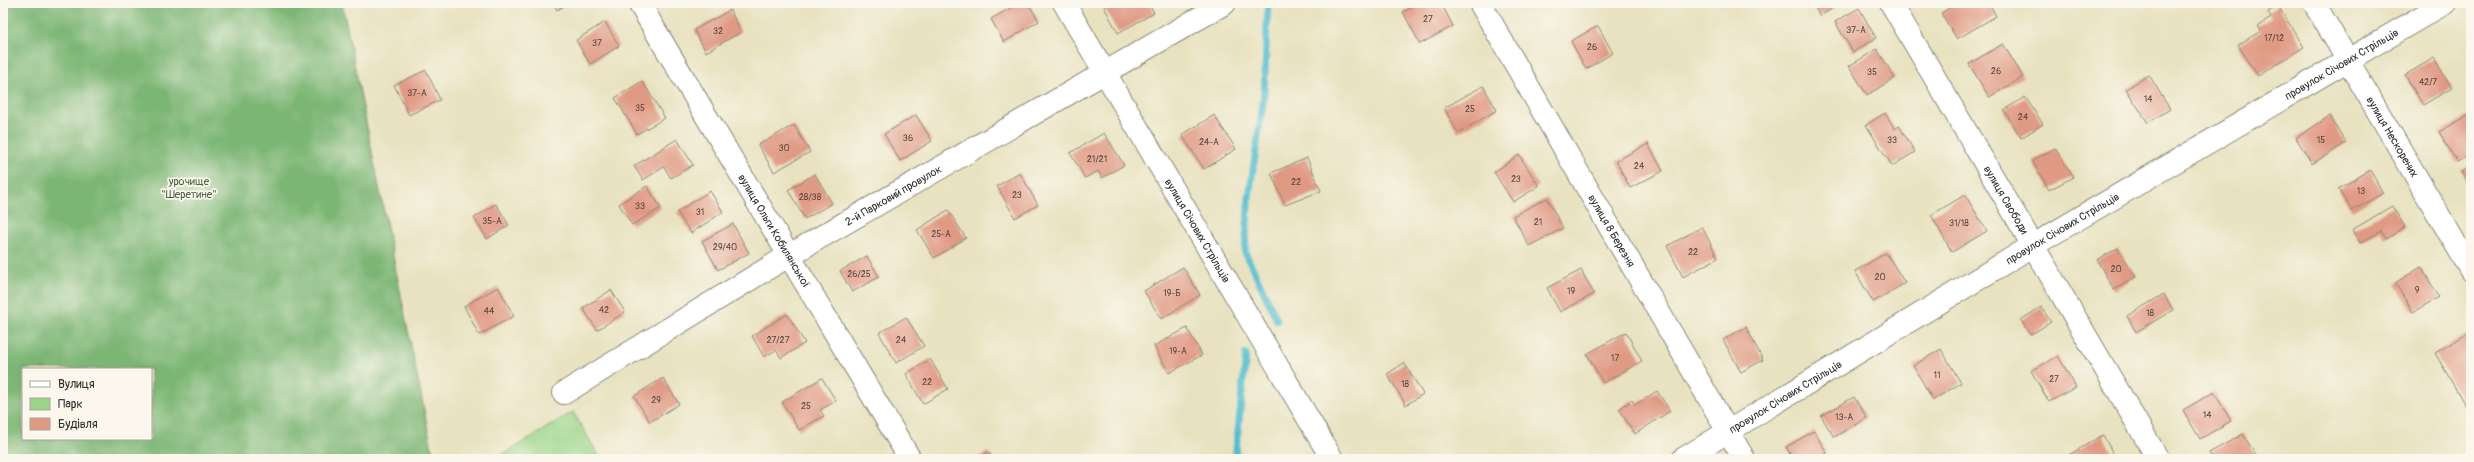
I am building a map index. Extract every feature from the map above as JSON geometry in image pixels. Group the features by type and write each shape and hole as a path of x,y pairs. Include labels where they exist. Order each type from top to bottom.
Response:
{"street":[{"name":"вулиця Ольги Кобилянської","path":"639,3 910,459"},
{"name":"вулиця Січових Стрільців","path":"1064,3 1332,459"},
{"name":"2-й Парковий провулок","path":"564,393 788,256 1225,3"},
{"name":"вулиця 8 Березня","path":"1480,3 1744,459"},
{"name":"вулиця Свободи","path":"1891,3 2158,459"},
{"name":"вулиця Нескорених","path":"2314,3 2471,270"},
{"name":"провулок Січових Стрільців","path":"1683,459 2032,246 2347,59 2446,3"}],"green space":[{"name":"урочище \"Шеретине\"","path":"3,3 342,3 434,459 3,459"},
{"path":"573,412 601,459 495,459"}],"building":[{"path":"553,3 569,3 557,10"},
{"path":"1019,3 1028,3 1039,21 1004,42 991,19"},
{"path":"1110,3 1149,3 1154,13 1118,33 1104,7"},
{"path":"1419,3 1441,3 1453,26 1420,44 1403,12"},
{"path":"1812,3 1841,3 1820,16"},
{"path":"1958,3 1989,3 1996,16 1957,39 1941,13"},
{"path":"2278,6 2304,47 2258,76 2238,45 2261,31 2258,26 2271,18 2268,12"},
{"path":"1859,8 1876,38 1853,52 1835,22"},
{"path":"730,10 741,32 706,52 694,30"},
{"path":"605,22 619,46 590,64 576,40"},
{"path":"1598,26 1613,53 1586,69 1571,41"},
{"path":"2003,44 2023,77 1989,97 1969,64"},
{"path":"1877,49 1895,78 1867,95 1849,66"},
{"path":"2434,58 2452,88 2423,105 2405,75"},
{"path":"426,70 440,100 409,115 394,85"},
{"path":"2149,75 2170,109 2148,123 2126,89"},
{"path":"642,81 665,118 637,134 615,98"},
{"path":"1483,86 1497,110 1458,133 1444,108"},
{"path":"2025,97 2043,124 2021,138 2004,110"},
{"path":"1885,113 1895,129 1899,126 1915,152 1892,166 1866,125"},
{"path":"916,115 932,141 900,161 884,134"},
{"path":"1214,115 1236,149 1204,169 1182,135"},
{"path":"2330,116 2346,143 2312,164 2296,138"},
{"path":"2467,116 2471,122 2471,154 2457,162 2439,132"},
{"path":"794,125 810,152 774,172 758,145"},
{"path":"1104,133 1124,165 1102,178 1098,171 1085,178 1070,153"},
{"path":"677,139 693,165 671,178 664,167 643,180 634,166"},
{"path":"1648,144 1663,171 1630,188 1616,161"},
{"path":"2055,148 2073,177 2049,190 2032,161"},
{"path":"1519,155 1539,186 1513,202 1494,172"},
{"path":"1307,158 1321,191 1285,205 1271,173"},
{"path":"2471,165 2471,188 2461,171"},
{"path":"2370,170 2383,193 2352,211 2338,189"},
{"path":"1020,173 1038,205 1015,218 997,186"},
{"path":"815,174 832,203 805,219 788,190"},
{"path":"647,186 661,208 632,225 619,204"},
{"path":"710,191 723,212 691,233 677,212"},
{"path":"1965,195 1987,231 1952,252 1931,215"},
{"path":"1547,198 1563,228 1529,246 1513,216"},
{"path":"496,204 509,225 487,239 474,218"},
{"path":"2392,206 2405,227 2386,239 2381,231 2360,243 2352,230"},
{"path":"948,210 966,238 934,258 917,230"},
{"path":"733,224 749,253 718,270 702,241"},
{"path":"1702,227 1718,258 1683,277 1667,246"},
{"path":"2118,248 2136,277 2114,290 2097,260"},
{"path":"1886,253 1905,283 1873,302 1855,271"},
{"path":"867,256 879,277 852,292 840,271"},
{"path":"1183,267 1200,295 1161,319 1144,291"},
{"path":"2421,267 2439,297 2413,312 2395,283"},
{"path":"1581,270 1594,294 1560,312 1547,288"},
{"path":"498,287 514,316 479,335 464,306"},
{"path":"611,290 625,312 597,330 583,308"},
{"path":"2164,294 2173,310 2136,332 2127,316"},
{"path":"2041,307 2051,322 2030,335 2021,320"},
{"path":"787,314 805,343 781,358 776,350 764,357 752,336"},
{"path":"906,317 924,346 896,363 879,333"},
{"path":"1746,327 1763,360 1741,372 1723,340"},
{"path":"1187,328 1202,355 1169,373 1154,346"},
{"path":"1626,332 1642,361 1603,383 1587,354"},
{"path":"2467,334 2471,342 2471,401 2465,405 2435,353"},
{"path":"1941,349 1961,383 1933,400 1913,366"},
{"path":"2058,356 2076,387 2049,402 2031,371"},
{"path":"930,359 948,389 923,404 906,374"},
{"path":"1404,363 1423,394 1406,405 1387,374"},
{"path":"663,378 679,404 650,422 634,396"},
{"path":"822,378 836,401 820,410 824,416 799,430 782,402"},
{"path":"1657,391 1670,411 1635,434 1619,409 1632,400 1635,405"},
{"path":"2214,392 2231,421 2200,439 2183,410"},
{"path":"1854,397 1867,418 1834,437 1821,416"},
{"path":"1814,431 1827,453 1816,459 1793,459 1786,447"},
{"path":"2243,434 2258,459 2213,459 2209,453"},
{"path":"2103,435 2116,459 2062,459"},
{"path":"988,452 993,459 975,459"}],"waterway":[{"path":"1268,3 1264,96 1249,197 1245,252 1277,320"},
{"path":"1235,459 1246,354"}]}
